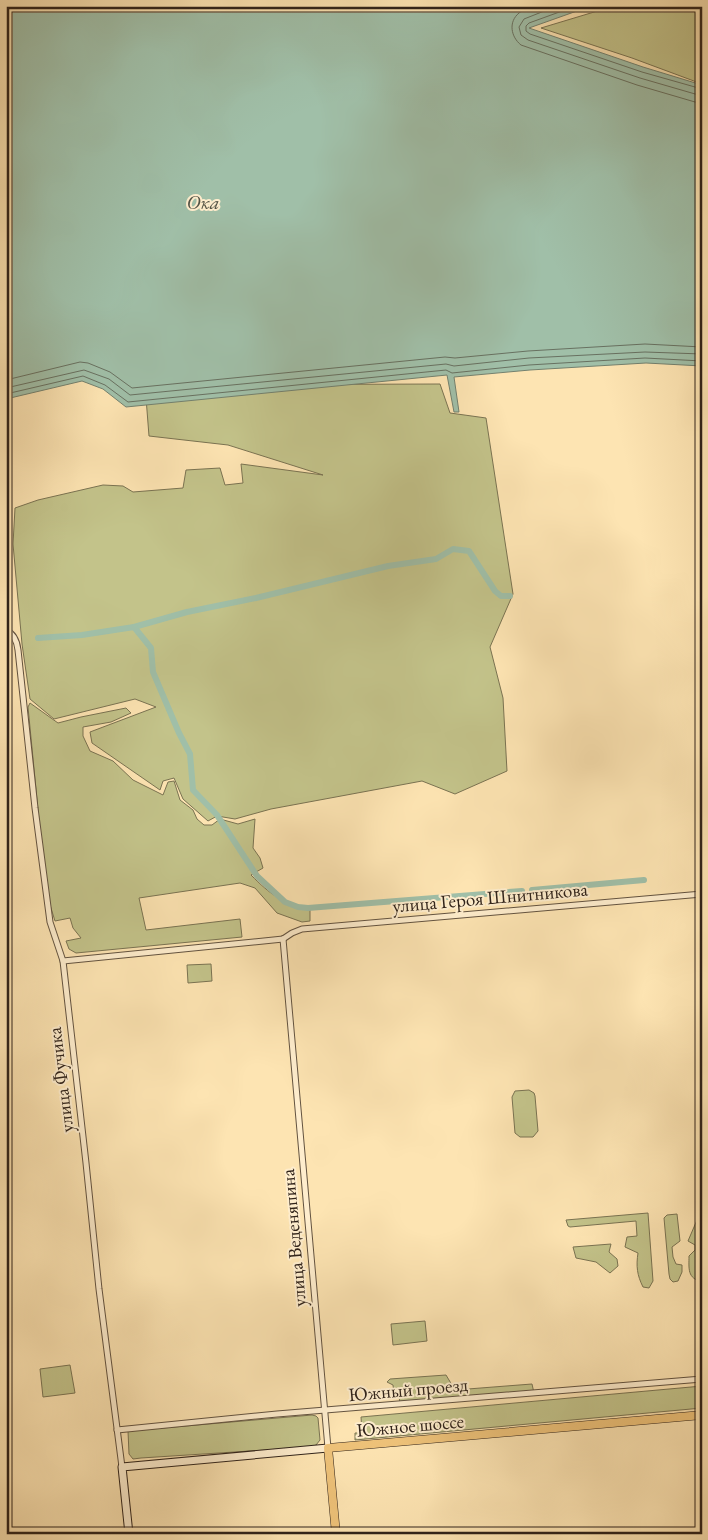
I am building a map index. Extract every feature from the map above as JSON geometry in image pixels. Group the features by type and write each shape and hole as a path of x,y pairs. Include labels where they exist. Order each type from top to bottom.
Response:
{"main road":[{"name":"Южное шоссе","path":"328,1448 702,1415"},
{"name":"улица Веденяпина","path":"328,1448 336,1534"}],"street":[{"name":"улица Фучика","path":"6,630 13,635 18,650 35,808 50,922 63,961 99,1289 129,1534"},
{"name":"улица Героя Шнитникова","path":"63,961 283,939 302,929 702,894"},
{"name":"улица Веденяпина","path":"283,939 328,1448"},
{"name":"Южный проезд","path":"116,1430 325,1410 702,1379"},
{"name":"Южное шоссе","path":"122,1467 328,1448"}],"green space":[{"path":"614,6 702,6 702,84 632,58 541,28"},
{"path":"440,384 450,413 486,418 513,594 490,647 503,698 507,771 455,794 422,781 271,809 235,819 217,816 208,821 183,799 174,778 163,781 160,790 92,743 90,732 156,707 135,699 54,719 30,699 22,644 13,544 15,508 38,500 103,485 123,486 133,492 183,488 186,470 220,468 225,485 243,483 241,464 323,475 228,445 149,436 145,385"},
{"path":"30,703 58,723 126,708 131,713 111,722 83,727 83,736 90,751 113,761 133,780 163,795 168,782 174,781 180,800 193,810 197,819 204,825 212,825 220,819 238,824 255,819 253,848 260,858 263,868 251,875 264,888 284,901 310,907 310,921 302,922 277,913 255,888 240,883 139,898 146,930 240,919 242,937 76,953 69,949 66,941 81,938 73,928 70,918 55,921 46,892 28,707"},
{"path":"211,964 212,981 188,983 187,965"},
{"path":"529,1090 535,1096 538,1131 533,1137 520,1137 515,1133 512,1097 515,1091"},
{"path":"648,1213 653,1281 649,1288 643,1287 639,1278 637,1266 638,1253 625,1247 627,1237 637,1236 636,1221 570,1227 566,1220"},
{"path":"700,1213 702,1213 702,1224 697,1241 702,1249 702,1282 691,1275 689,1256 695,1250 695,1245 688,1241"},
{"path":"677,1214 680,1241 672,1247 673,1257 676,1264 682,1265 682,1272 678,1281 673,1282 669,1274 664,1218 667,1215"},
{"path":"611,1244 609,1252 617,1259 618,1266 610,1273 596,1262 576,1258 573,1247"},
{"path":"425,1321 427,1341 393,1345 391,1324"},
{"path":"70,1365 75,1393 43,1397 40,1369"},
{"path":"446,1375 455,1390 532,1384 534,1393 400,1404 399,1396 394,1394 393,1385 387,1382 390,1379"},
{"path":"702,1386 702,1408 355,1440 355,1433 362,1433 361,1417"},
{"path":"312,1415 318,1418 320,1440 312,1447 133,1459 129,1454 128,1431"}],"water":[{"name":"Ока","path":"6,6 591,6 529,28 702,85 702,366 646,363 454,377 459,412 454,412 447,375 126,407 103,389 82,381 6,399"}],"waterway":[{"path":"134,627 187,612 256,598 388,566 436,559 453,549 469,551 495,591 501,596 510,596"},
{"path":"38,638 82,635 134,627 151,648 153,672 190,754 193,790 217,815 257,876 285,902 298,907 308,908 522,891"},
{"path":"532,890 644,880"}]}
